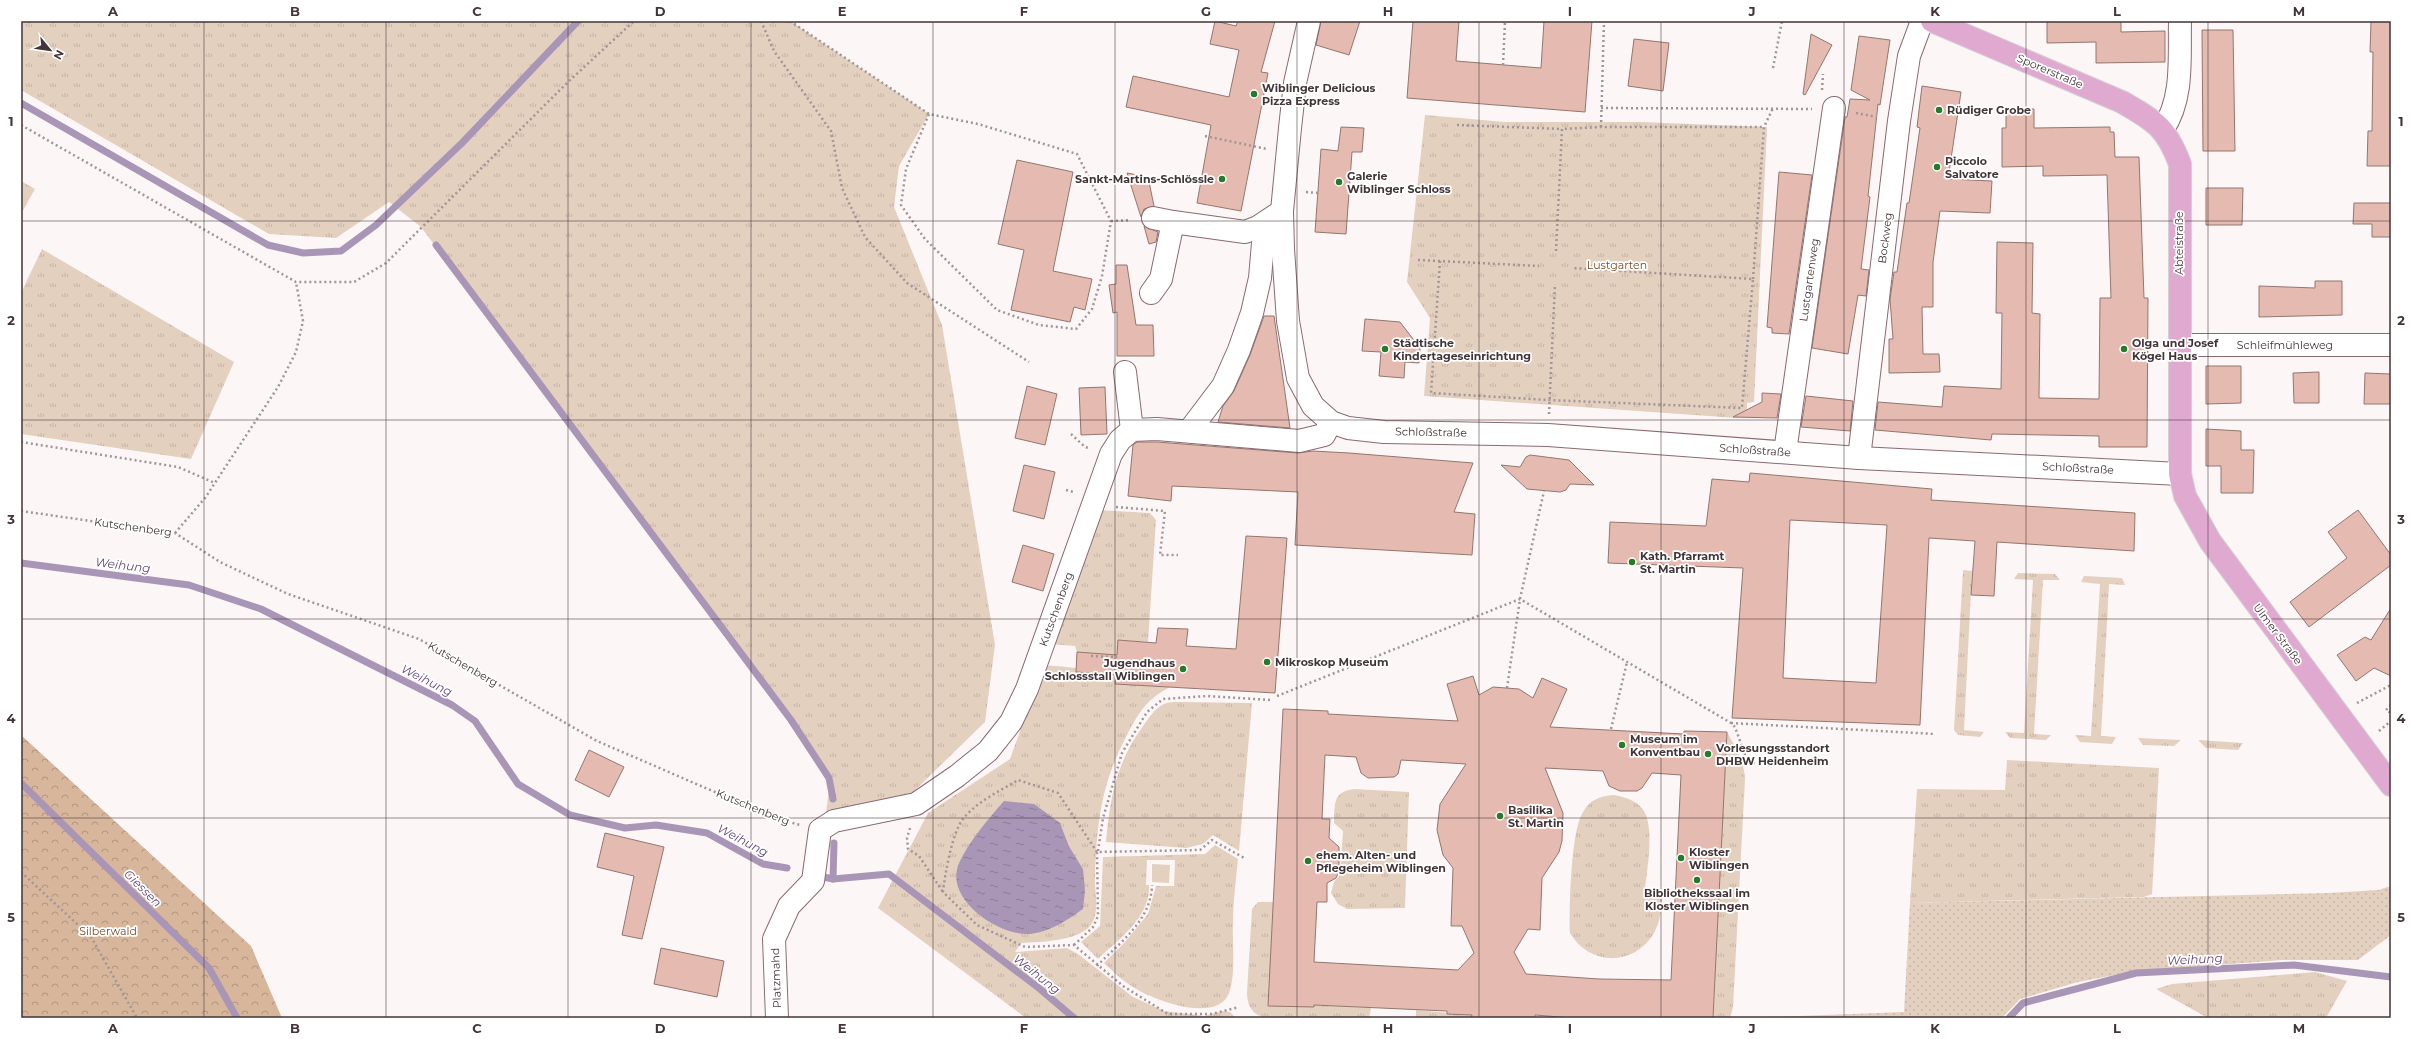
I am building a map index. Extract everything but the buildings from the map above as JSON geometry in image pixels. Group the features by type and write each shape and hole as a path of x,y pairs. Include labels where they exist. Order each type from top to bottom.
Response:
{"main road":[{"name":"Sporerstraße","path":"1932,21 2122,102 2147,116 2163,129"},
{"name":"Abteistraße","path":"2163,129 2172,144 2180,164 2180,474"},
{"name":"Ulmer Straße","path":"2180,474 2186,496 2210,541 2391,785"}],"street":[{"name":"Schloßstraße","path":"1309,21 1295,83 1282,211 1288,321 1298,378 1313,406 1331,422 1348,428 1384,432 1548,436 1859,458 2180,474"},
{"name":"Bockweg","path":"1859,458 1899,121 1909,56 1922,21"},
{"path":"2163,129 2172,115 2177,96 2180,21"},
{"name":"Lustgartenweg","path":"1785,452 1834,108"},
{"path":"1151,293 1161,279 1163,220 1245,232 1258,227 1282,211"},
{"path":"1189,431 1223,386 1239,350 1252,313 1260,278 1263,243 1282,211"},
{"name":"Schleifmühleweg","path":"2179,345 2391,345"},
{"path":"1125,372 1132,430 1189,431 1299,441 1324,435 1331,422"},
{"name":"Kutschenberg","path":"820,830 834,821 916,804 957,776 988,751 1011,722 1027,689 1111,454 1120,440 1132,430"},
{"name":"Platzmahd","path":"777,1018 774,939 789,906 813,881 820,830"}],"path":[{"path":"21,126 296,282 354,282 386,263 568,82 634,21"},
{"path":"761,21 774,51 831,131 842,188 865,237 907,283 1029,362"},
{"path":"790,21 929,114 978,124 1077,154 1111,221 1102,276 1092,309 1076,329 1039,325 997,310 925,239 901,205 906,169 929,114"},
{"path":"1503,65 1506,21 1518,21"},
{"path":"1601,127 1604,21"},
{"path":"1773,68 1782,21"},
{"path":"1602,108 1834,108 1899,121"},
{"path":"1440,262 1431,393 1549,400 1742,408 1764,127 1773,108"},
{"path":"1457,125 1562,130 1601,127 1764,127"},
{"path":"1556,251 1562,130"},
{"path":"1205,136 1287,153"},
{"path":"1308,192 1318,193"},
{"path":"1418,260 1539,266"},
{"path":"1572,268 1753,279"},
{"path":"175,533 215,483 278,387 296,352 303,321 296,282"},
{"path":"1549,400 1555,284"},
{"path":"21,442 178,467 215,483"},
{"path":"1507,688 1520,599 1544,491"},
{"path":"1127,508 1165,511 1160,555 1178,556"},
{"name":"Kutschenberg","path":"21,512 175,533 220,562 288,594 419,639 597,741 775,818 820,830"},
{"path":"1520,599 1731,723 1735,727 1748,762 1790,765"},
{"path":"1277,696 1520,599"},
{"path":"1091,656 1117,657"},
{"path":"1611,729 1627,662"},
{"path":"2338,714 2389,686 2391,687"},
{"path":"916,804 907,838 908,849 919,856 943,892 977,925 1025,947 1074,945 1093,927 1098,916 1097,852 1103,818 1122,753 1147,712 1163,699 1207,696 1271,700"},
{"path":"2391,705 2386,710 2391,713"},
{"path":"1731,723 1935,734"},
{"path":"943,892 947,864 963,819 987,798 1018,780 1058,793 1097,852"},
{"path":"1097,852 1200,850 1212,840 1246,859"},
{"path":"21,872 91,937 137,1018"},
{"path":"1097,966 1138,925 1152,898 1152,885"},
{"path":"1074,945 1097,966 1123,986 1168,1014 1212,1014 1239,1007"}],"green space":[{"path":"21,21 790,21 929,114 899,166 894,207 942,325 995,645 985,722 909,796 825,821 830,781 791,720 421,227 389,202 336,238 269,234 21,90"},
{"name":"Lustgarten","path":"1425,115 1505,122 1641,122 1767,127 1754,402 1747,403 1747,411 1737,418 1424,396 1430,318 1407,282"},
{"path":"21,181 35,189 21,214"},
{"path":"42,249 234,362 191,459 21,434 21,293"},
{"path":"1099,510 1150,513 1156,520 1148,642 1118,640 1117,656 1077,652 1075,646 1051,644"},
{"path":"1963,570 1972,571 1964,730 1984,732 1980,737 1958,735 1954,730"},
{"path":"2018,573 2055,574 2060,580 2043,580 2034,734 2051,735 2046,740 2010,738 2005,732 2024,733 2033,580 2014,579"},
{"path":"2084,576 2122,578 2125,585 2109,584 2101,736 2116,737 2112,744 2080,742 2075,735 2091,736 2100,584 2081,582"},
{"path":"1044,665 1076,668 1076,672 1089,673 1090,665 1116,666 1115,684 1170,687 1155,697 1144,707 1127,735 1111,770 1099,821 1095,876 1096,908 1095,915 1090,926 1077,935 1068,938 1021,943 1015,952 1067,948 1078,954 1133,997 1164,1011 1204,1016 1223,1011 1230,1012 1236,1018 1026,1018 878,908 928,813 1010,759","holes":["1060,823 1069,846 1083,869 958,867"]},
{"path":"1166,703 1252,703 1239,851 1213,835 1203,844 1186,848 1106,842 1112,796 1120,767 1126,754 1147,720 1155,711"},
{"path":"1727,732 1741,760 1745,779 1733,1007 1730,1018 1713,1018"},
{"name":"Silberwald","path":"21,735 251,946 282,1018 21,1018"},
{"path":"2138,738 2181,740 2174,746 2143,745"},
{"path":"2199,741 2243,743 2238,750 2206,748"},
{"path":"2007,760 2159,768 2152,894 2144,897 1910,903 1917,789 2005,790"},
{"path":"1354,789 1409,792 1405,908 1347,909 1338,904 1331,893 1334,882 1340,875 1343,831 1334,823 1336,800 1342,793"},
{"path":"1614,795 1633,801 1645,812 1648,822 1650,845 1645,889 1663,891 1660,918 1654,933 1645,944 1635,952 1624,957 1612,958 1588,952 1578,944 1570,933 1570,907 1573,854 1578,824 1582,814 1591,802 1604,796"},
{"path":"1215,845 1238,859 1234,907 1231,986 1229,993 1222,1002 1211,1007 1197,1008 1167,1002 1139,991 1119,977 1104,963 1125,942 1148,914 1156,886 1174,886 1175,860 1147,860 1146,885 1149,885 1145,907 1124,935 1098,959 1081,942 1100,926 1103,857 1205,854"},
{"path":"1152,864 1170,865 1169,883 1152,882"},
{"path":"2391,886 2391,935 2358,960 2282,960 2130,972 2078,982 2020,999 2002,1018 1742,1018 1904,1012 1910,903 2328,893 2378,890"},
{"path":"1258,902 1274,902 1314,1005 1371,1008 1369,1018 1266,1018 1261,1017 1251,1009 1247,992 1252,909"},
{"path":"2315,972 2347,981 2326,1018 2208,1018 2156,989 2172,984"},
{"path":"1416,1010 1472,1015 1471,1018 1416,1018"}],"water":[{"path":"1004,801 1034,804 1060,823 1069,846 1083,869 1085,891 1083,909 1050,929 1028,934 1016,933 1003,929 977,913 967,903 960,891 956,879 958,866 966,849"}],"waterway":[{"path":"21,103 268,245 303,253 341,251 376,225 462,143 578,21"},
{"path":"436,245 791,720 829,778 833,799"},
{"name":"Weihung","path":"21,563 189,585 261,609 452,705 475,721 518,784 570,815 625,828 656,825 707,833 763,864 787,868"},
{"name":"Giessen","path":"21,783 209,968 237,1018"},
{"path":"833,879 834,843"},
{"name":"Weihung","path":"819,876 833,879 889,874 1040,989 1074,1018"},
{"name":"Weihung","path":"2009,1018 2023,1003 2136,973 2294,965 2391,977"}],"place":[{"name":"Wiblinger Delicious Pizza Express","path":"1254,94"},
{"name":"Rüdiger Grobe","path":"1939,110"},
{"name":"Piccolo Salvatore","path":"1937,167"},
{"name":"Sankt-Martins-Schlössle","path":"1222,179"},
{"name":"Galerie Wiblinger Schloss","path":"1339,182"},
{"name":"Städtische Kindertageseinrichtung","path":"1385,349"},
{"name":"Olga und Josef Kögel Haus","path":"2124,349"},
{"name":"Kath. Pfarramt St. Martin","path":"1632,562"},
{"name":"Mikroskop Museum","path":"1267,662"},
{"name":"Jugendhaus Schlossstall Wiblingen","path":"1183,669"},
{"name":"Museum im Konventbau","path":"1622,745"},
{"name":"Vorlesungsstandort DHBW Heidenheim","path":"1708,754"},
{"name":"Basilika St. Martin","path":"1500,816"},
{"name":"Kloster Wiblingen","path":"1681,858"},
{"name":"ehem. Alten- und Pflegeheim Wiblingen","path":"1308,861"},
{"name":"Bibliothekssaal im Kloster Wiblingen","path":"1697,880"}]}
